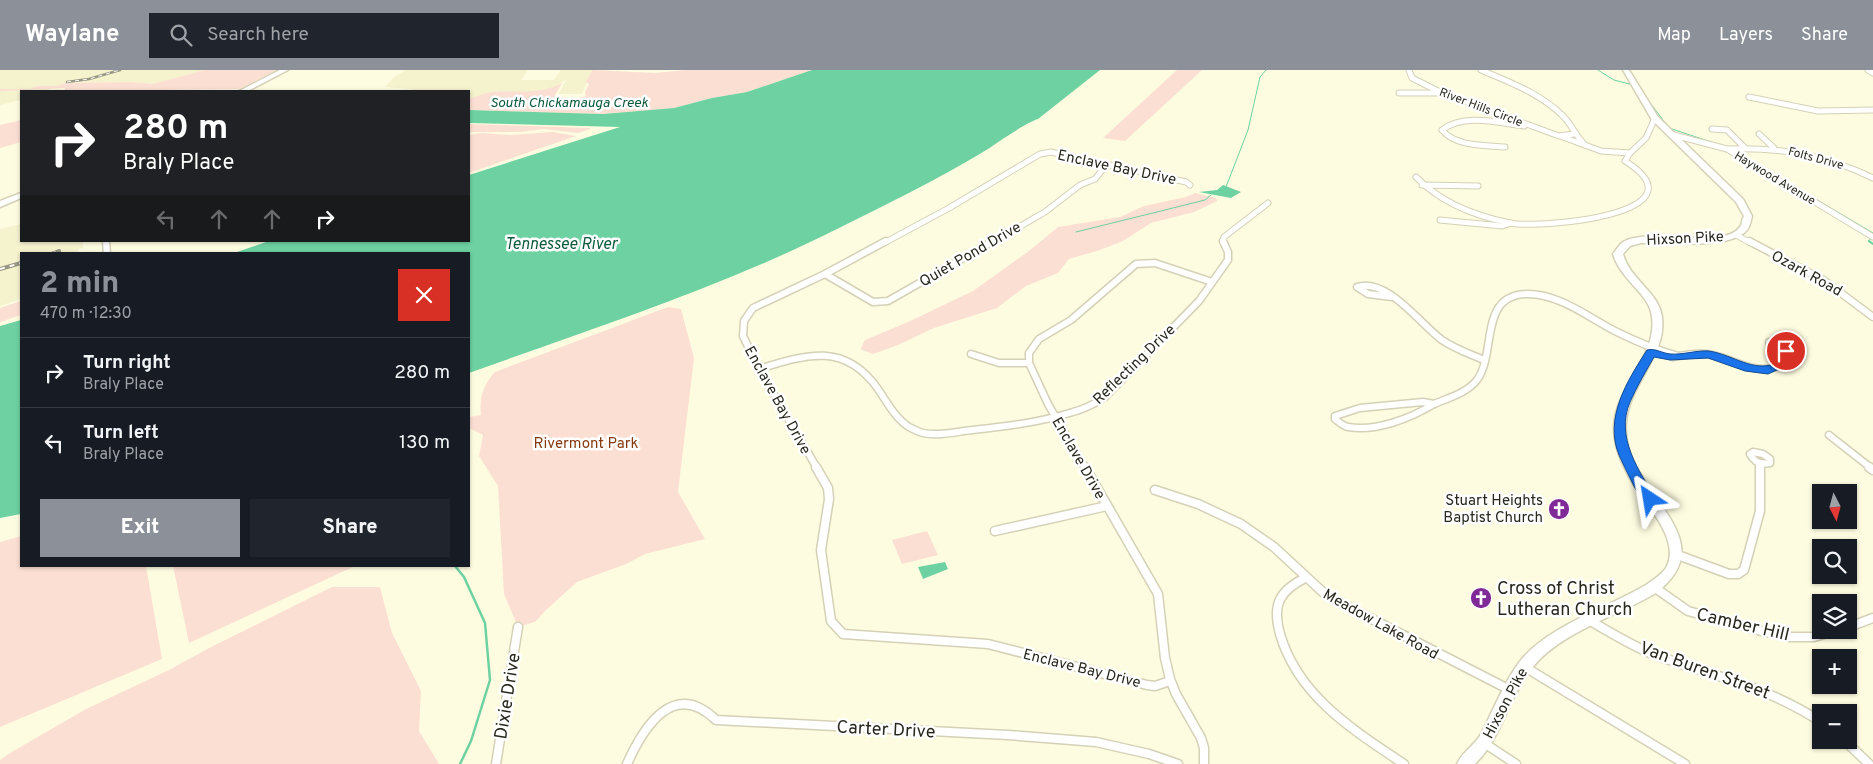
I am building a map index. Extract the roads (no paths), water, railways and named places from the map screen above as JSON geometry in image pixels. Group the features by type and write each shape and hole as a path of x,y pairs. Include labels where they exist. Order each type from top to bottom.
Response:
{"main road":[{"path":"244,90 285,70"},
{"name":"Hixson Pike","path":"1465,764 1484,743 1523,666 1548,642 1654,587 1662,582 1672,569 1675,554 1673,537 1666,522 1641,486 1621,444 1620,416 1624,402 1652,350 1658,326 1656,310 1647,294 1624,270 1618,254 1628,243 1640,240 1699,241 1736,235 1743,231 1748,223 1748,216 1744,206 1655,118 1626,70"},
{"path":"0,204 20,195"}],"street":[{"name":"River Hills Circle","path":"1409,70 1412,78 1442,93 1625,161 1641,172 1648,184 1645,198 1626,211 1573,222 1511,223"},
{"name":"River Hills Circle","path":"1481,70 1545,101 1568,121 1574,134 1585,145"},
{"path":"1868,70 1873,73"},
{"path":"1399,93 1442,93"},
{"path":"1749,97 1818,111 1873,110"},
{"path":"1625,161 1630,153 1646,138 1655,118"},
{"path":"1504,147 1457,140 1446,136 1442,130 1454,123 1474,120 1537,128"},
{"path":"1712,129 1727,130 1745,148"},
{"name":"River Hills Circle","path":"1559,136 1574,134"},
{"name":"Haywood Avenue","path":"1670,134 1727,149 1873,236"},
{"path":"1759,134 1774,148"},
{"name":"Folts Drive","path":"1727,149 1774,148 1812,154 1852,168 1873,178"},
{"name":"River Hills Circle","path":"1601,151 1630,153"},
{"name":"Enclave Bay Drive","path":"1170,681 1155,686 1147,685 988,644 843,634 831,621 821,550 829,499 828,488 759,369 743,336 742,329 747,315 753,308 766,300 825,274 982,189 1036,155 1050,152 1186,182 1190,185"},
{"name":"Quiet Pond Drive","path":"825,274 873,302 888,301 1045,212 1080,186 1095,179 1108,164"},
{"path":"1416,177 1422,185 1440,198 1468,211 1511,223"},
{"path":"1422,185 1478,186"},
{"name":"Reflecting Drive","path":"759,369 810,357 844,358 861,369 906,426 925,434 940,434 1055,416 1088,408 1104,398 1198,302 1228,260 1228,252 1223,242 1224,237 1268,203"},
{"path":"1440,220 1502,226 1511,223"},
{"name":"Ozark Road","path":"1736,235 1820,278 1841,291 1873,317"},
{"path":"970,354 998,364 1029,363 1029,353 1038,340 1071,320 1136,264 1155,263 1212,282"},
{"path":"1392,297 1370,295 1357,287 1362,284 1372,285 1392,297 1406,307 1442,340 1484,360"},
{"path":"1434,404 1423,402 1360,408 1334,416 1334,419 1348,427 1390,422 1427,408 1460,393 1477,379 1484,360 1490,327 1499,309 1510,298 1529,294 1551,298 1652,350 1670,357 1709,354 1749,368 1768,370 1783,365 1782,354"},
{"name":"Enclave Drive","path":"1029,363 1055,416 1158,594 1162,616 1165,658 1170,681 1201,738 1204,748 1204,764"},
{"path":"1829,435 1873,470"},
{"path":"1675,554 1729,574 1738,574 1744,570 1760,511 1760,463"},
{"name":"Meadow Lake Road","path":"1155,490 1200,506 1252,530 1287,558 1305,578 1341,605 1398,632 1471,673 1510,690"},
{"path":"995,531 1107,506"},
{"path":"1305,578 1286,588 1278,602 1280,639 1292,666 1312,694 1335,716 1404,764"},
{"name":"Camber Hill","path":"1654,587 1688,611 1752,629 1797,637 1812,637"},
{"path":"1857,624 1873,618"},
{"name":"Van Buren Street","path":"1589,620 1639,648 1747,683 1773,694 1812,717"},
{"name":"Dixie Drive","path":"496,764 518,627"},
{"path":"1523,666 1685,764"},
{"name":"Carter Drive","path":"627,764 643,733 661,714 672,706 690,703 704,709 716,720 1008,735 1096,742 1149,754 1178,764"},
{"path":"1484,743 1516,764"},
{"path":"1853,749 1869,764"}],"water":[{"name":"Tennessee River","path":"812,70 1100,70 1038,119 1018,129 966,162 894,201 794,250 749,270 656,306 470,373 470,252 237,252 266,242 470,242 470,175 620,127 470,123 470,110 603,114 674,108 712,98 747,92"},
{"path":"1223,185 1241,192 1231,198 1199,192 1217,190"},
{"path":"20,320 20,514 0,518 0,326"},
{"path":"945,562 948,569 923,579 918,567"}],"waterway":[{"path":"1226,187 1248,130 1260,77 1266,70"},
{"path":"1598,70 1614,80 1633,85"},
{"path":"1645,96 1669,128 1714,143"},
{"path":"1780,178 1873,233"},
{"path":"1076,232 1205,200 1211,195"},
{"path":"1871,243 1868,241 1873,237"},
{"path":"1869,241 1873,244"},
{"path":"456,567 464,577 485,623 490,680 471,741 460,764"}],"railway":[{"path":"67,82 89,79 120,70"},
{"path":"0,269 20,263"}],"place":[{"name":"Stuart Heights Baptist Church","path":"1559,509"},
{"name":"Cross of Christ Lutheran Church","path":"1481,598"}],"water label":[{"name":"South Chickamauga Creek","path":"569,102"}],"park label":[{"name":"Rivermont Park","path":"586,443"}]}
